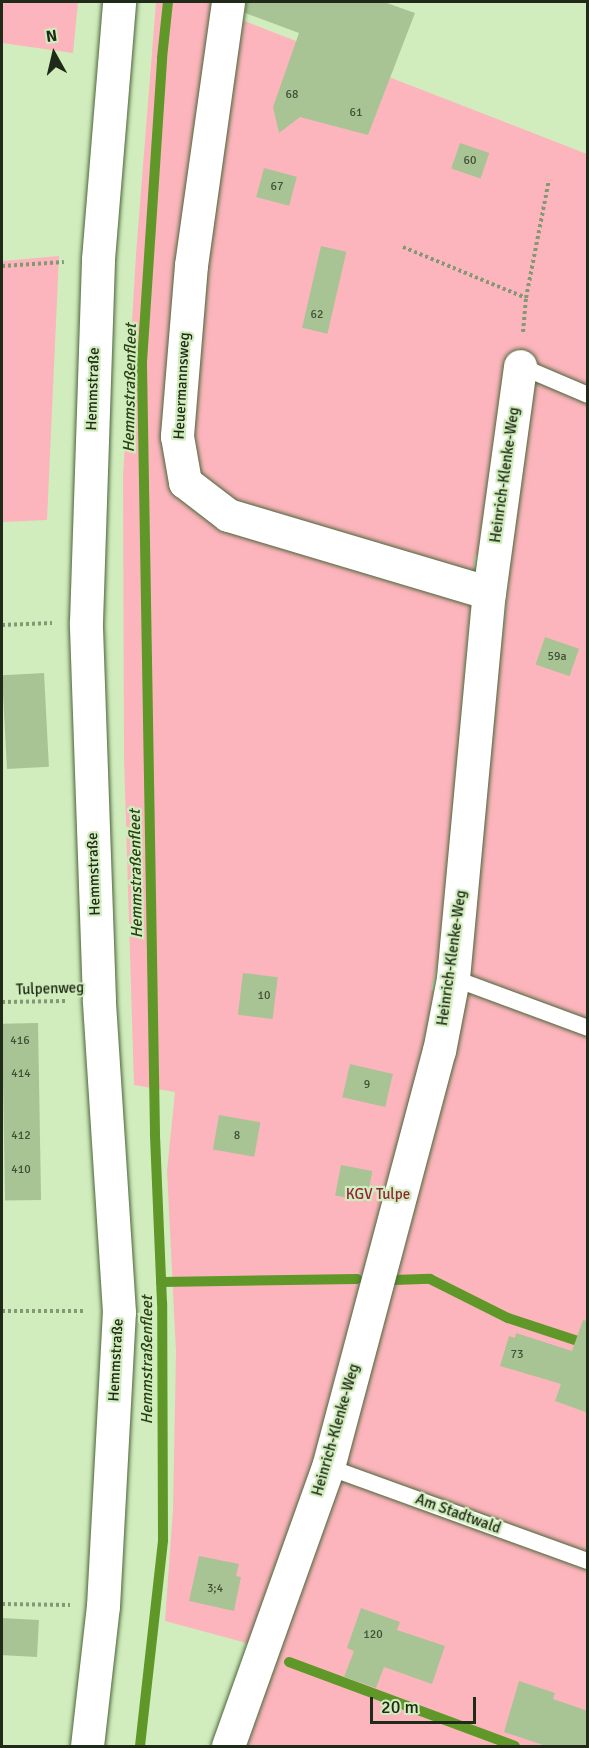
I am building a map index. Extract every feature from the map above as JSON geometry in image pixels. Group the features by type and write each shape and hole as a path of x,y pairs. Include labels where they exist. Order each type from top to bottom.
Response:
{"street":[{"name":"Hemmstraße","path":"87,1746 103,1606 119,1312 99,1000 86,622 98,259 119,2"},
{"name":"Heuermannsweg","path":"228,2 190,276 177,436 185,482 228,515 489,592"},
{"name":"Heinrich-Klenke-Weg","path":"228,1746 328,1467 436,1062 453,978 489,592 520,366"}],"lane":[{"path":"520,366 588,395"},
{"path":"453,978 588,1028"},
{"name":"Am Stadtwald","path":"328,1467 588,1561"}],"path":[{"path":"520,366 526,298 549,180"},
{"path":"403,248 526,298"},
{"path":"2,266 98,259"},
{"path":"2,625 86,622"},
{"name":"Tulpenweg","path":"2,1002 99,1000"},
{"path":"2,1311 119,1312"},
{"path":"2,1604 103,1606"}],"green space":[{"path":"2,2 78,2 73,53 2,43"},
{"name":"KGV Tulpe","path":"156,2 215,2 217,160 242,20 587,154 587,1746 247,1746 278,1655 243,1642 165,1621 173,1510 176,1352 167,1171 175,1092 134,1085 124,758 123,476 136,254","holes":["475,554 509,580 483,797 463,997 431,990 440,955"]},
{"path":"59,256 47,520 2,522 2,261"}],"building":[{"path":"246,2 384,2 415,13 368,135 300,117 279,133 273,107 299,33 245,13"},
{"path":"460,143 489,153 481,179 451,169"},
{"path":"264,168 297,177 289,206 256,197"},
{"path":"321,246 346,252 327,334 302,328"},
{"path":"545,637 579,649 570,676 536,664"},
{"path":"44,673 49,767 7,769 2,675"},
{"path":"243,973 278,977 273,1019 238,1015"},
{"path":"38,1023 41,1200 5,1201 2,1024"},
{"path":"350,1064 393,1074 385,1107 342,1097"},
{"path":"219,1115 260,1122 254,1157 213,1149"},
{"path":"341,1165 372,1171 366,1202 335,1195"},
{"path":"583,1320 588,1321 588,1413 555,1401 561,1384 500,1366 509,1336 515,1338 516,1333 572,1351"},
{"path":"199,1556 239,1564 236,1576 241,1577 234,1611 189,1601"},
{"path":"361,1608 400,1622 397,1630 445,1646 432,1684 384,1667 376,1688 344,1677 354,1651 347,1648"},
{"path":"2,1618 39,1620 37,1657 2,1655"},
{"path":"519,1681 555,1693 553,1699 588,1711 588,1746 546,1746 504,1732"}],"waterway":[{"name":"Hemmstraßenfleet","path":"140,1746 163,1540 162,1303 155,1133 142,362 162,58 168,2"},
{"path":"161,1282 357,1279"},
{"path":"394,1280 430,1279 508,1318 587,1344"},
{"path":"289,1662 515,1746"}]}
